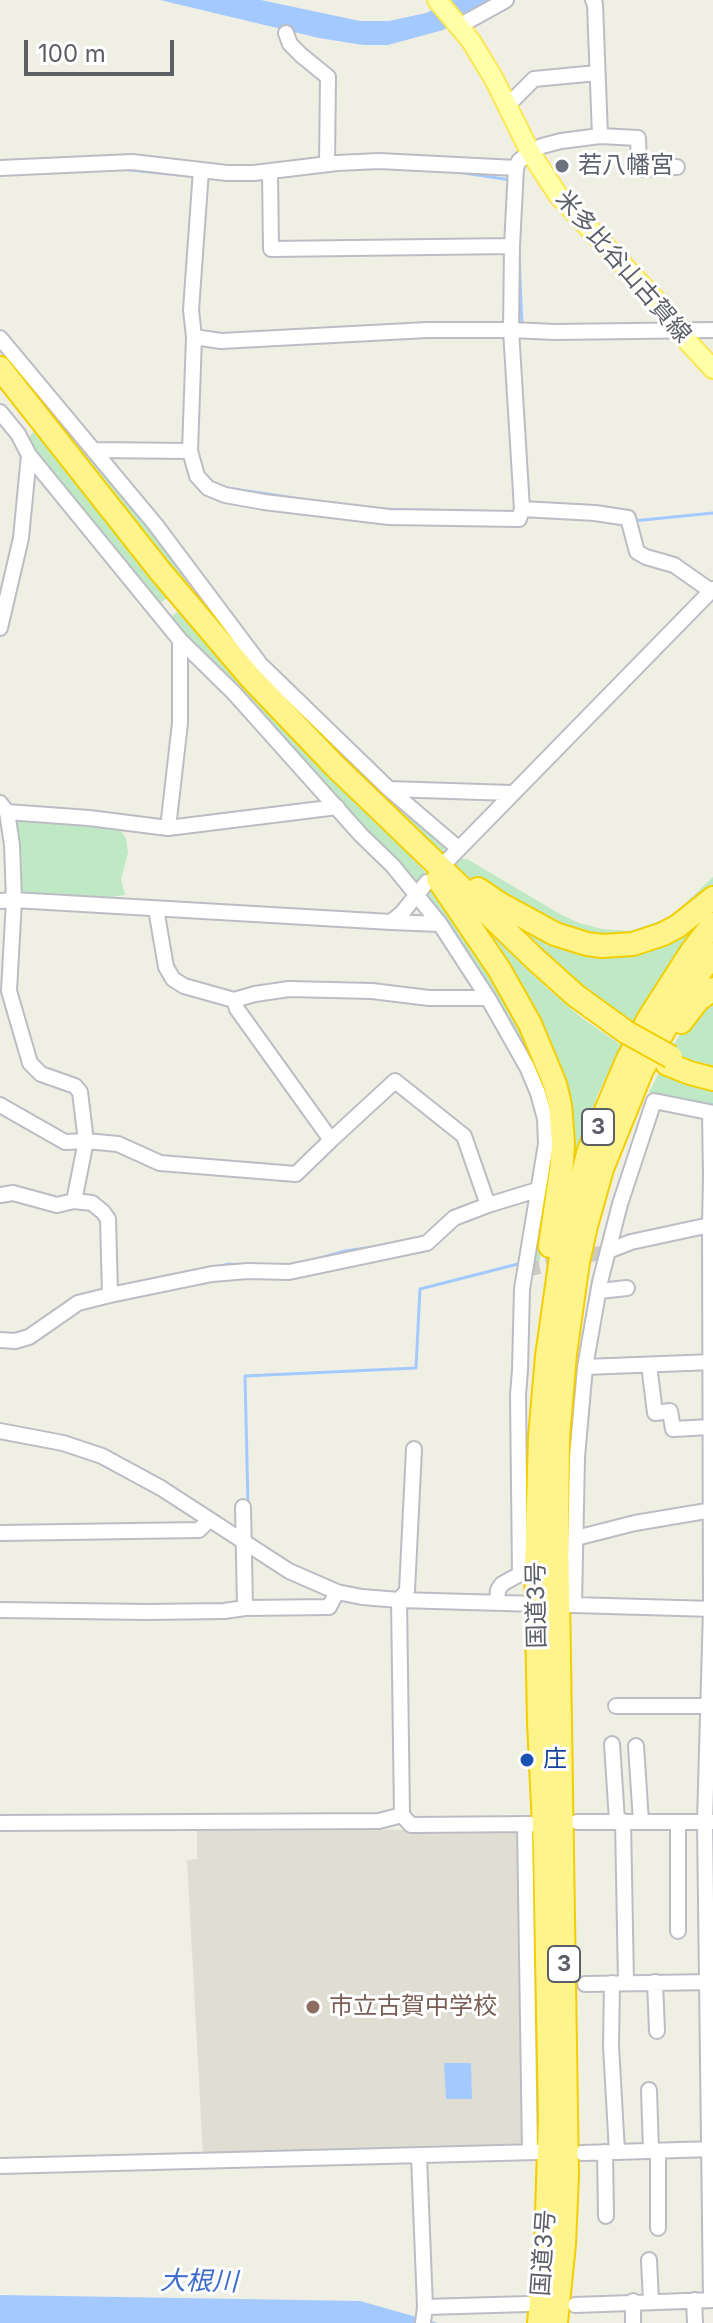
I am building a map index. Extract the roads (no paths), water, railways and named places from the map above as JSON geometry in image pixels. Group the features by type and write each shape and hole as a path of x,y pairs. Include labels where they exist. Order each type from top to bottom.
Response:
{"highway":[{"path":"0,368 160,571 250,677 433,868 507,982 546,1060 558,1095 563,1125 562,1163 541,1314 547,1356"},
{"path":"0,377 152,570 256,692 531,966 571,1002 624,1036 690,1073 713,1079"},
{"path":"433,868 539,927 587,944 617,946 649,940 678,926 713,898"},
{"name":"国道3号","path":"534,2314 546,2244 550,2119 545,1816 539,1722 556,1604 536,1526 547,1356 561,1257 589,1150 649,1018 713,924"},
{"name":"3","path":"615,1136 642,1070 667,1023 713,954"},
{"path":"615,1136 666,1043 688,1011 713,989"},
{"path":"669,1061 713,1070"},
{"name":"国道3号","path":"556,2323 567,2176 556,1604 558,1438 565,1354 578,1262 594,1194 615,1136"}],"main road":[{"name":"米多比谷山古賀線","path":"437,0 477,51 530,152 558,195 654,298 713,369"}],"street":[{"path":"458,25 506,0"},
{"path":"593,0 600,136"},
{"path":"286,33 290,44 328,77 327,164"},
{"path":"508,105 534,79 597,73"},
{"path":"201,170 191,310 194,337 190,451 197,476 208,488 225,495 389,517 519,519 522,509 511,330 512,246 516,168 519,161 530,152 561,141 600,136 638,138 639,164 643,169 677,167"},
{"path":"0,168 132,162 227,173 379,161 516,168"},
{"path":"270,172 271,249 512,246"},
{"path":"194,337 221,341 405,331 713,330"},
{"path":"0,338 51,410 95,450 155,524 191,585 260,664 389,789 458,848"},
{"path":"0,412 23,430 29,455 21,538 0,628"},
{"path":"95,450 190,451"},
{"path":"29,455 164,609 180,640 234,693 361,835 393,866 440,924 488,998 538,1093 545,1119 546,1144 522,1289 518,1395 520,1574 502,1584 497,1603"},
{"path":"391,922 402,913 433,868 458,848 712,590 674,565 637,552 628,518 522,509"},
{"path":"168,828 180,723 180,640"},
{"path":"389,789 512,793"},
{"path":"74,1201 86,1141 80,1092 75,1086 41,1074 30,1063 4,995 12,845 3,808 168,828 337,807"},
{"path":"7,900 440,924"},
{"path":"156,909 166,967 173,979 184,986 234,1000 289,989 372,991 429,998 488,998"},
{"path":"234,1000 237,1009 331,1140"},
{"path":"0,1105 65,1142 118,1144 160,1163 296,1174 395,1081 464,1136 488,1205"},
{"path":"556,1604 576,1538 577,1457 585,1367 620,1204 654,1101 712,1113 709,1743 712,2300 575,2305"},
{"path":"0,1340 15,1341 29,1337 78,1303 110,1295 212,1274 289,1272 427,1243 454,1218 537,1190"},
{"path":"0,1195 13,1193 57,1205 74,1201 92,1203 103,1212 108,1219 110,1295"},
{"path":"608,1251 631,1242 710,1225"},
{"path":"599,1291 627,1288"},
{"path":"585,1367 712,1362"},
{"path":"649,1365 655,1413 670,1411 673,1429 710,1427"},
{"path":"0,1431 63,1443 102,1456 131,1470 289,1571 337,1592 399,1600 712,1609"},
{"path":"0,2166 534,2152 529,1824 411,1825 402,1815 399,1600 407,1591 414,1449"},
{"path":"243,1507 245,1608"},
{"path":"576,1538 635,1523 712,1510"},
{"path":"0,1533 199,1530 209,1520"},
{"path":"0,1610 147,1612 329,1607 337,1592"},
{"path":"616,1706 710,1706"},
{"path":"606,2216 611,2152 611,2046 619,1983 620,1821 612,1744"},
{"path":"636,1746 641,1822"},
{"path":"0,1823 379,1821 402,1815"},
{"path":"577,1822 709,1822"},
{"path":"678,1822 678,1931"},
{"path":"655,1982 657,2031"},
{"path":"585,1984 710,1982"},
{"path":"649,2090 658,2228"},
{"path":"582,2153 711,2149"},
{"path":"419,2156 424,2314 534,2314"},
{"path":"649,2260 651,2301"},
{"path":"694,2300 695,2323"},
{"path":"633,2301 633,2323"}],"water":[{"path":"160,0 261,0 360,21 389,21 426,13 453,0 498,0 443,30 388,45 363,45 319,38"},
{"path":"444,2063 471,2063 472,2099 446,2099"},
{"path":"0,2295 360,2301 438,2323 0,2323"}],"waterway":[{"path":"121,169 189,176"},
{"path":"451,171 511,180"},
{"path":"519,254 522,326"},
{"path":"29,362 99,444"},
{"path":"143,444 179,445"},
{"path":"227,488 327,503"},
{"path":"374,509 514,512"},
{"path":"633,521 713,513"},
{"path":"699,1103 713,1105"},
{"path":"454,1212 472,1204"},
{"path":"310,1261 345,1251 381,1246"},
{"path":"248,1505 245,1376 416,1368 420,1289 518,1264"},
{"path":"216,1267 240,1265"},
{"path":"72,1299 102,1290"}],"tunnel":[{"path":"526,1270 608,1251"}],"place":[{"name":"若八幡宮","path":"562,166"},
{"name":"庄","path":"527,1760"},
{"name":"市立古賀中学校","path":"313,2007"}],"water label":[{"name":"大根川","path":"199,2282"}]}
